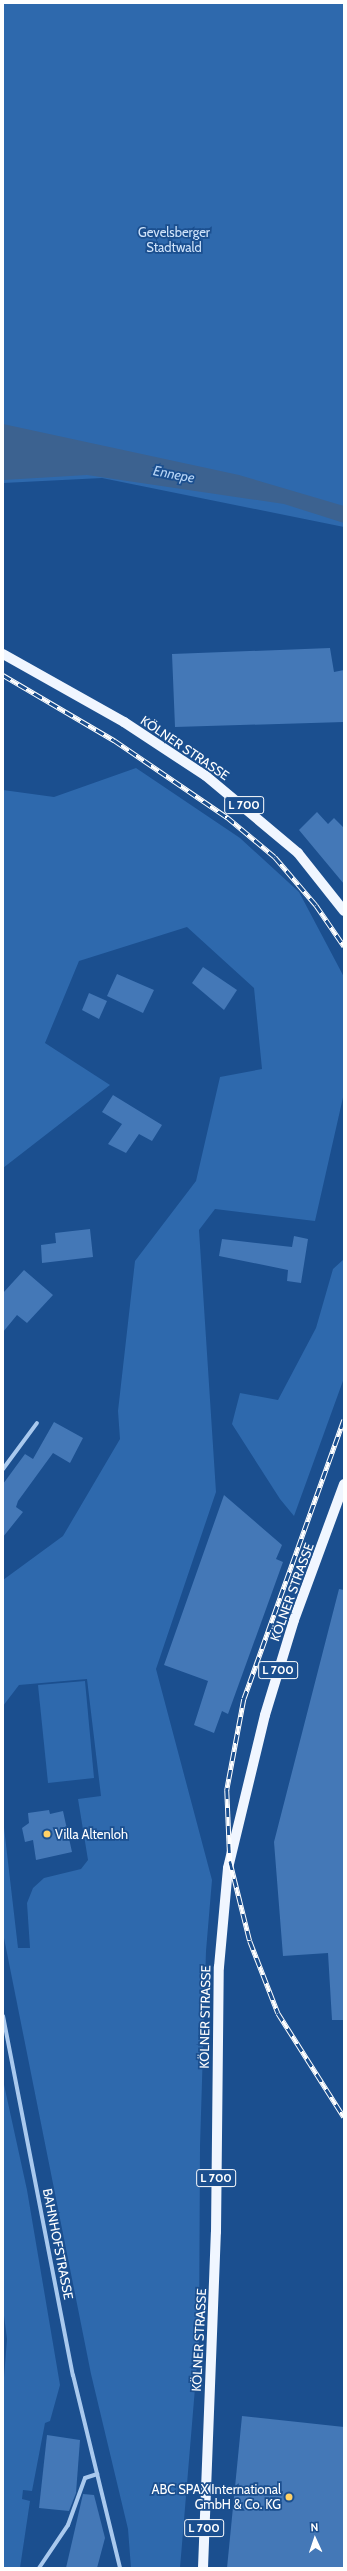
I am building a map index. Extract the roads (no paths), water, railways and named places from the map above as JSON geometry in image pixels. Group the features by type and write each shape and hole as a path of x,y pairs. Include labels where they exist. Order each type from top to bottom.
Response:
{"main road":[{"name":"KÖLNER STRASSE","path":"3,654 124,722 206,776 298,853 344,911"},
{"name":"KÖLNER STRASSE","path":"203,2568 216,2240 219,1967 228,1868 265,1715 294,1620 344,1484"}],"street":[{"path":"3,1469 37,1423"},
{"name":"BAHNHOFSTRASSE","path":"3,2016 73,2375 120,2568"},
{"path":"39,2568 68,2525 85,2478 97,2474"}],"water":[{"name":"Ennepe","path":"3,424 239,475 344,506 344,523 284,504 87,475 3,480"}],"railway":[{"path":"3,675 114,740 227,817 275,857 316,905 344,946"},
{"path":"344,1420 244,1699 227,1790 230,1861 250,1941 278,2013 344,2117"}],"place":[{"name":"Villa Altenloh","path":"47,1834"},
{"name":"ABC SPAX International GmbH & Co. KG","path":"289,2497"}],"park label":[{"name":"Gevelsberger Stadtwald","path":"174,240"}]}
